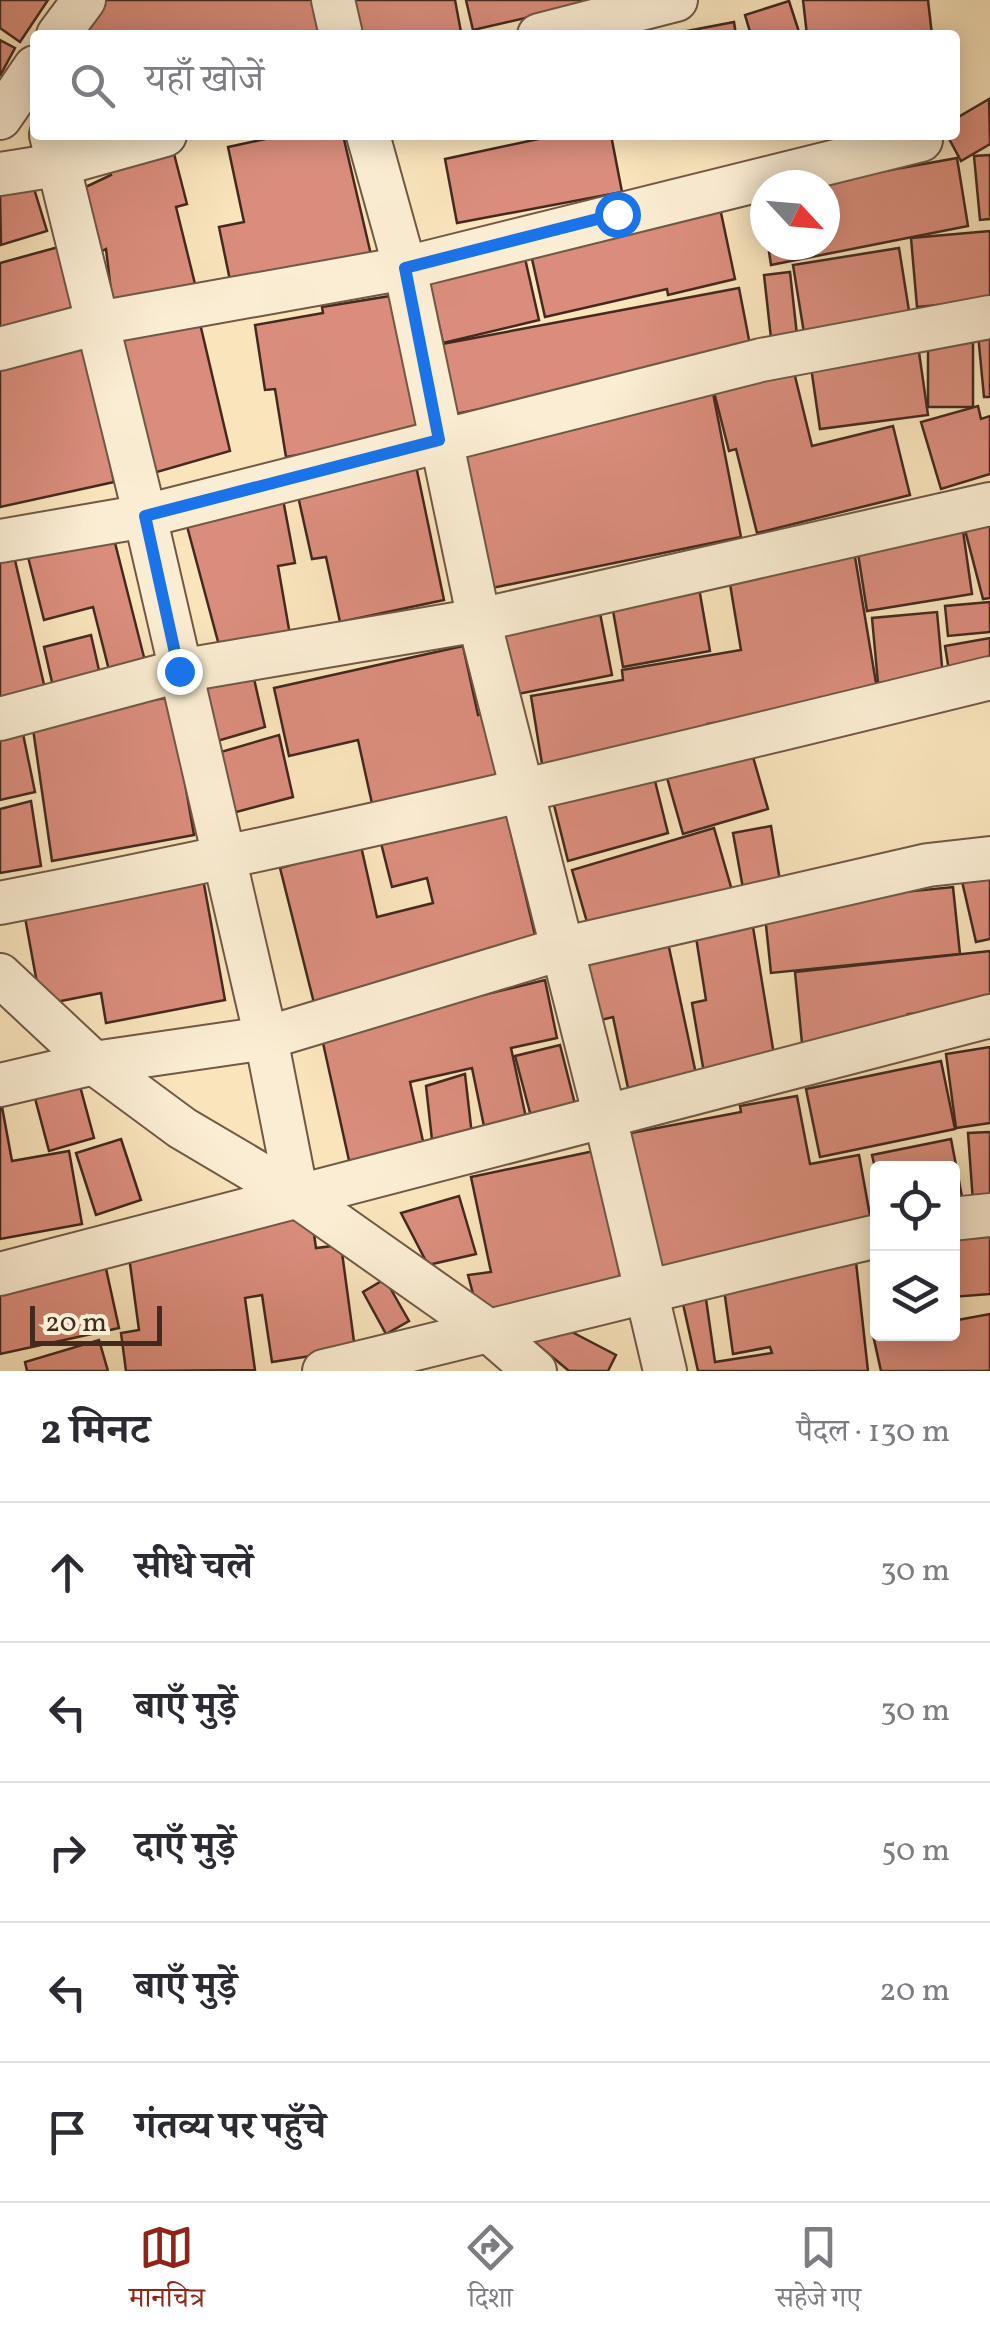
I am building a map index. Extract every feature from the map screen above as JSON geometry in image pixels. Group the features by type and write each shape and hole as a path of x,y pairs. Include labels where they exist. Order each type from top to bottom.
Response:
{"street":[{"path":"62,30 84,0"},
{"path":"333,0 340,30"},
{"path":"559,30 676,0"},
{"path":"0,118 30,74"},
{"path":"0,174 54,150 127,140"},
{"path":"369,140 405,268 479,620 648,1289 665,1371"},
{"path":"0,349 98,323 405,268 921,140"},
{"path":"54,150 145,516 266,1038 297,1196"},
{"path":"0,541 145,516 760,360 990,318"},
{"path":"0,719 179,671 479,620 990,504"},
{"path":"0,903 222,860 522,793 990,678"},
{"path":"0,1084 94,1063 266,1038 561,949 928,866 990,858"},
{"path":"0,975 94,1063 182,1128 297,1196 490,1332 535,1371"},
{"path":"0,1274 990,1016"},
{"path":"960,1218 990,1215"},
{"path":"324,1371 870,1238"}],"building":[{"path":"0,0 48,0 20,42 0,28"},
{"path":"105,0 312,0 318,30 87,30"},
{"path":"344,0 455,0 461,30 349,30"},
{"path":"466,0 603,0 473,30"},
{"path":"803,0 928,0 931,30 806,30"},
{"path":"789,1 798,30 750,30 745,15"},
{"path":"734,22 735,30 692,30"},
{"path":"0,40 15,48 0,76"},
{"path":"989,99 990,144 961,161 950,140 960,140 960,116"},
{"path":"261,140 344,140 372,259 232,290 219,227 244,222 228,147"},
{"path":"534,140 612,140 622,192 457,223 445,159"},
{"path":"172,146 187,204 176,207 195,284 112,299 106,249 95,255 73,193 111,175 108,162"},
{"path":"990,155 990,219 980,220 974,156"},
{"path":"957,158 968,226 840,251 840,179"},
{"path":"32,182 47,231 1,245 0,192"},
{"path":"720,208 735,279 668,295 667,289 545,317 530,250"},
{"path":"990,231 990,300 917,307 911,238"},
{"path":"62,246 78,306 0,327 0,263"},
{"path":"899,248 910,317 804,333 793,265"},
{"path":"524,254 539,320 443,343 428,276"},
{"path":"770,260 796,260 771,265"},
{"path":"790,272 797,335 771,338 764,275"},
{"path":"739,288 751,350 581,383 582,390 450,415 437,345"},
{"path":"396,295 419,435 286,457 275,389 265,390 255,325 323,313 322,307"},
{"path":"198,315 230,451 150,474 117,339"},
{"path":"990,333 990,397 984,397 978,334"},
{"path":"973,341 973,407 928,407 928,342"},
{"path":"85,347 114,482 0,507 0,366"},
{"path":"919,352 928,415 820,429 811,367"},
{"path":"794,372 812,446 893,426 910,495 757,533 736,449 729,451 714,392"},
{"path":"713,393 741,537 487,589 459,450"},
{"path":"978,406 981,419 990,416 990,474 941,489 921,422"},
{"path":"415,461 444,600 340,622 326,557 312,559 296,487"},
{"path":"282,494 295,563 278,566 290,635 220,649 184,515"},
{"path":"990,523 990,598 983,599 965,530"},
{"path":"112,531 147,669 111,678 93,607 44,620 27,553"},
{"path":"963,531 972,594 867,611 857,547"},
{"path":"854,551 878,695 707,724 709,735 542,764 531,696 623,680 622,670 741,650 728,572"},
{"path":"14,556 46,693 0,704 0,559"},
{"path":"699,588 710,651 623,667 612,605"},
{"path":"990,602 990,632 948,636 945,606"},
{"path":"937,612 943,677 878,683 872,618"},
{"path":"600,613 612,675 508,696 496,633"},
{"path":"91,635 101,679 54,691 44,647"},
{"path":"990,638 990,664 949,671 945,646"},
{"path":"463,646 478,715 486,713 500,780 373,808 358,740 289,756 274,688"},
{"path":"252,670 265,727 214,742 202,681"},
{"path":"170,697 194,835 52,861 32,722"},
{"path":"22,729 35,792 0,800 0,734"},
{"path":"279,735 293,797 225,815 207,756"},
{"path":"749,743 768,809 683,834 664,767"},
{"path":"652,769 668,833 568,861 552,797"},
{"path":"31,801 41,866 0,873 0,809"},
{"path":"506,812 538,948 314,1003 280,868 361,846 377,917 433,903 427,878 392,887 381,843"},
{"path":"771,826 781,887 744,894 733,833"},
{"path":"714,828 733,894 591,936 572,870"},
{"path":"990,870 990,939 976,942 961,877"},
{"path":"202,873 225,1000 106,1023 101,993 41,1005 24,912"},
{"path":"953,887 960,954 771,973 764,906"},
{"path":"752,921 775,1061 704,1073 692,1003 706,1000 695,931"},
{"path":"667,938 696,1074 628,1088 613,1017 597,1021 583,956"},
{"path":"990,951 990,1005 908,1014 909,1031 802,1043 795,972"},
{"path":"545,980 557,1038 511,1048 528,1127 486,1136 472,1068 410,1082 426,1155 352,1174 321,1034"},
{"path":"560,1045 577,1112 533,1124 515,1056"},
{"path":"990,1047 990,1123 956,1128 946,1054"},
{"path":"941,1061 955,1129 820,1157 806,1089"},
{"path":"465,1074 473,1144 433,1149 426,1086"},
{"path":"77,1075 94,1138 49,1151 32,1087"},
{"path":"0,1096 12,1161 69,1151 82,1224 0,1239"},
{"path":"797,1096 810,1164 859,1155 870,1233 657,1272 631,1133 741,1112 740,1106"},
{"path":"990,1132 990,1201 973,1202 968,1133"},
{"path":"121,1139 141,1200 96,1215 76,1153"},
{"path":"951,1139 955,1161 873,1161 872,1155"},
{"path":"594,1151 623,1289 480,1320 468,1275 491,1272 471,1177"},
{"path":"459,1196 476,1254 428,1265 401,1213"},
{"path":"311,1213 316,1248 341,1245 355,1349 272,1362 262,1295 245,1298 255,1370 126,1371 121,1333 139,1330 128,1249"},
{"path":"990,1231 990,1294 960,1296 960,1233"},
{"path":"856,1262 868,1371 698,1371 681,1295 705,1292 715,1362 772,1353 770,1347 733,1354 723,1282"},
{"path":"105,1264 119,1328 0,1354 0,1287"},
{"path":"385,1279 409,1321 386,1334 363,1292"},
{"path":"990,1314 990,1371 881,1371 874,1341 960,1341 960,1320"},
{"path":"570,1331 616,1355 608,1371 569,1371 532,1340"},
{"path":"99,1340 108,1371 27,1371 25,1362"}],"route":[{"path":"179,671 145,516 439,440 405,268 617,214"}]}
